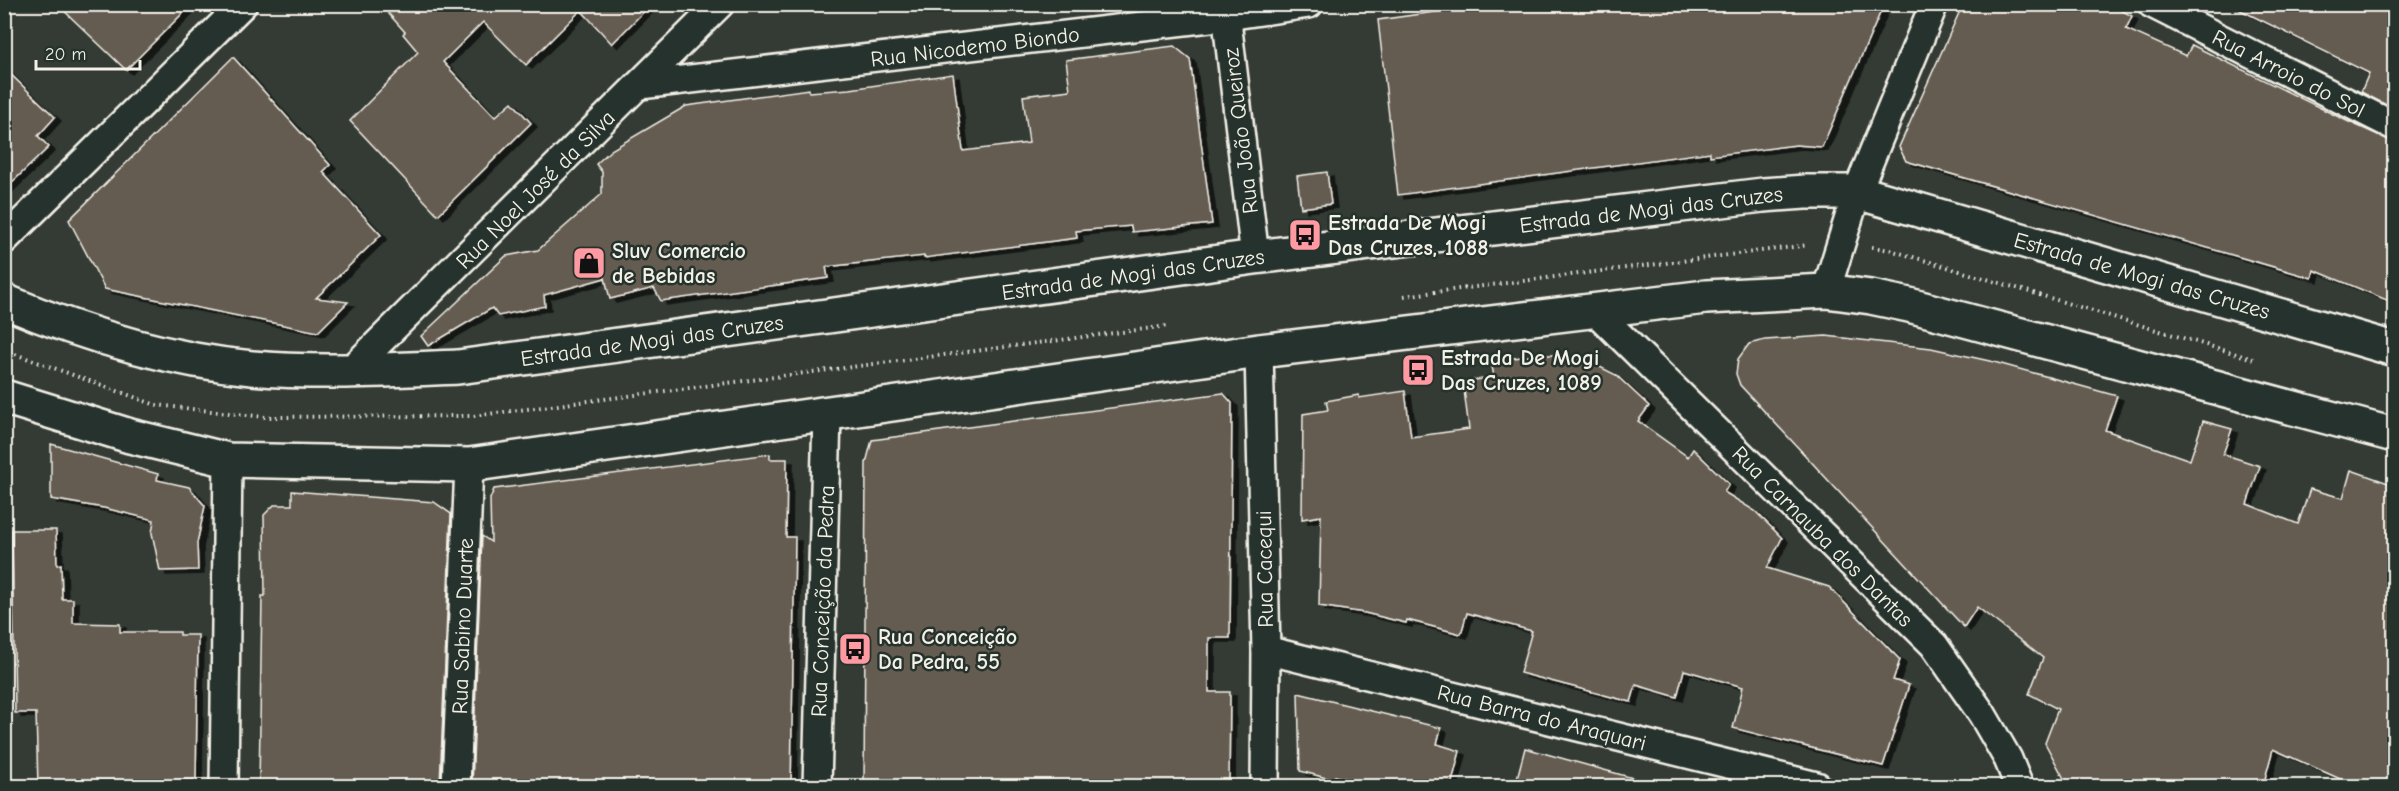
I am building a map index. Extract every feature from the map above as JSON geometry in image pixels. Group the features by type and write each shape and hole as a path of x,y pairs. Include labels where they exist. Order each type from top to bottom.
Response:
{"main road":[{"name":"Estrada de Mogi das Cruzes","path":"4,301 58,323 151,351 251,368 349,372 458,366 1255,257 1763,195 1857,192 2394,349"},
{"path":"4,397 130,436 228,460 468,465 1259,351 1706,297 1826,291 1909,305 2394,435"}],"street":[{"path":"4,240 243,4"},
{"name":"Rua Noel José da Silva","path":"349,372 720,4"},
{"name":"Rua Nicodemo Biondo","path":"640,85 1226,10 1309,4"},
{"path":"1826,291 1857,192 1934,4"},
{"name":"Rua Arroio do Sol","path":"2152,4 2394,126"},
{"name":"Rua João Queiroz","path":"1226,10 1255,257"},
{"name":"Rua Carnauba dos Dantas","path":"1594,310 1934,645 1982,714 2008,759 2019,786"},
{"name":"Rua Cacequi","path":"1259,351 1266,650 1265,786"},
{"name":"Rua Conceição da Pedra","path":"817,786 827,415"},
{"path":"224,786 228,460"},
{"name":"Rua Sabino Duarte","path":"456,786 468,465"},
{"name":"Rua Barra do Araquari","path":"1266,650 1817,786"}],"building":[{"path":"57,4 192,4 126,70"},
{"path":"380,4 651,4 612,44 581,10 526,65 483,22 443,62 495,117 512,102 531,123 438,215 350,121 418,52 403,34 405,32"},
{"path":"1493,4 1691,4 1691,9 1731,4 1884,4 1822,147 1796,145 1710,156 1710,152 1398,195 1378,20"},
{"path":"1963,4 2110,4 2132,16 2126,29 2186,56 2192,45 2394,142 2394,212 2389,223 2394,227 2394,303 2314,270 2312,278 1906,161 1899,147"},
{"path":"2228,4 2376,4 2394,14 2394,109 2361,92 2369,73"},
{"path":"1174,46 1190,59 1212,224 1132,232 1131,226 1076,231 1077,238 924,258 924,256 826,267 828,278 661,301 654,288 610,299 605,278 544,295 545,306 498,316 492,308 428,346 421,336 506,256 538,250 602,194 602,172 596,164 611,150 686,106 809,89 809,92 850,89 953,74 963,151 1029,143 1023,96 1070,90 1066,60"},
{"path":"233,57 330,165 323,172 381,235 316,298 348,302 318,332 105,289 69,220"},
{"path":"4,68 55,117 38,136 49,147 4,190"},
{"path":"1327,172 1331,204 1301,208 1297,176"},
{"path":"1826,336 1931,348 1994,362 2117,396 2105,430 2190,460 2203,421 2232,429 2223,454 2260,466 2247,504 2298,524 2310,489 2343,498 2351,470 2394,485 2394,773 2389,786 2356,786 2273,749 2263,786 2068,786 2045,743 2058,709 2029,694 2043,658 1977,607 1964,627 1740,385 1736,374 1738,359 1749,344 1765,340"},
{"path":"1536,355 1560,355 1586,360 1616,375 1649,406 1638,421 1688,457 1693,449 1729,484 1724,492 1755,511 1782,538 1767,568 1829,587 1900,660 1893,680 1909,685 1883,766 1733,728 1743,687 1684,670 1677,697 1636,685 1631,702 1520,673 1532,631 1467,613 1461,634 1407,620 1406,623 1365,613 1319,606 1321,516 1302,519 1303,414 1328,410 1326,401 1359,395 1359,398 1405,391 1411,437 1469,429 1463,382 1494,377 1491,361"},
{"path":"1223,393 1232,403 1230,638 1209,638 1209,692 1230,692 1229,786 864,786 866,463 872,440"},
{"path":"51,444 158,474 157,480 189,487 205,506 197,543 198,570 160,571 152,533 154,520 51,499"},
{"path":"770,454 770,459 787,459 786,537 795,537 791,786 472,786 482,536 491,542 490,499 494,489"},
{"path":"292,491 434,502 451,514 440,786 259,786 262,596 265,596 264,515 274,505 292,505"},
{"path":"12,530 56,530 57,565 61,564 62,599 73,599 73,623 120,624 120,632 180,632 180,635 198,635 196,780 71,781 70,786 38,786 36,713 15,713"},
{"path":"1298,693 1441,728 1437,744 1460,751 1451,786 1376,786 1335,776 1334,780 1300,771"},
{"path":"1525,748 1633,778 1631,786 1515,786"}],"place":[{"name":"Estrada De Mogi Das Cruzes, 1088","path":"1305,235"},
{"name":"Sluv Comercio de Bebidas","path":"589,263"},
{"name":"Estrada De Mogi Das Cruzes, 1089","path":"1418,370"},
{"name":"Rua Conceição Da Pedra, 55","path":"855,649"}]}
